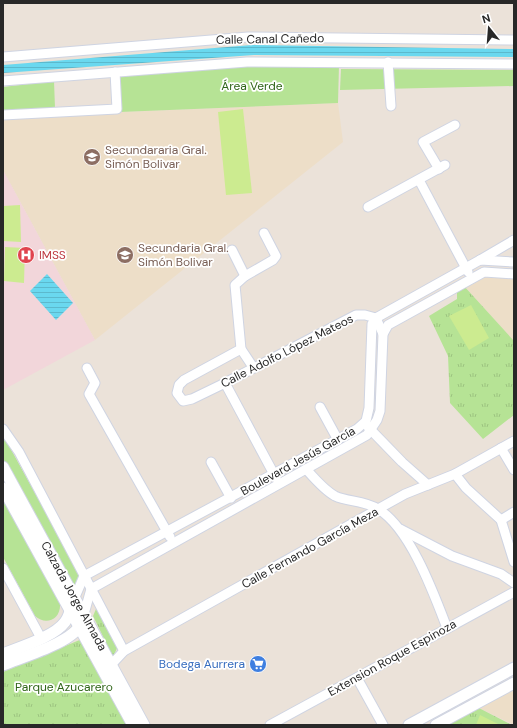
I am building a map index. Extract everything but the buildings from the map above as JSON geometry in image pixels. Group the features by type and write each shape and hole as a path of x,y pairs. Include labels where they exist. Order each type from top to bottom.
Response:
{"street":[{"name":"Calle Canal Cañedo","path":"3,57 248,37 514,40"},
{"path":"3,81 247,62 514,64"},
{"path":"388,62 391,106"},
{"path":"3,115 117,109 115,72"},
{"path":"368,207 442,167 423,142 455,125"},
{"path":"419,180 471,278"},
{"path":"253,367 241,349 235,285 236,282 245,276 274,260 276,256 264,233"},
{"path":"383,334 376,318 514,240"},
{"path":"232,250 245,276"},
{"path":"480,260 514,262"},
{"path":"383,334 388,325 484,272 514,274"},
{"name":"Calle Adolfo López Mateos","path":"241,349 181,383 177,393 183,401 192,399 225,383 253,367 356,315 365,315 376,318"},
{"name":"Boulevard Jesús García","path":"84,576 338,440 364,424 369,408 372,324 376,318"},
{"name":"Boulevard Jesús García","path":"91,589 367,435 377,420 380,411 383,334"},
{"path":"87,368 95,383 89,394 174,543"},
{"path":"225,383 280,484"},
{"path":"320,407 338,440"},
{"path":"364,424 402,462 428,485"},
{"path":"3,429 19,452 124,652"},
{"name":"Calle Fernando García Meza","path":"111,665 124,652 405,494 455,474 514,441"},
{"path":"502,448 514,470"},
{"path":"211,462 231,498"},
{"name":"Calzada Jorge Almada","path":"3,467 144,725"},
{"path":"306,469 317,482 336,496 365,502 379,509 394,522 400,529 421,568 447,628"},
{"path":"455,474 466,488 501,520 514,562"},
{"name":"Calzada Jorge Almada","path":"3,488 133,725"},
{"path":"501,520 514,512"},
{"path":"400,529 452,556 501,574 514,583"},
{"path":"3,569 41,638"},
{"path":"3,654 41,638 63,624 70,611 84,576"},
{"path":"3,665 68,638 80,629 91,589"},
{"name":"Extension Roque Espinoza","path":"270,725 514,592"},
{"path":"409,725 514,668"},
{"path":"357,678 383,725"},
{"path":"436,725 514,683"}],"shaded area":[{"name":"Secundaria Gral. Simón Bolivar","path":"338,103 343,142 95,340 3,170 3,117"},
{"name":"IMSS","path":"3,170 95,340 3,390"},
{"path":"488,276 514,276 514,341 464,286"},
{"path":"514,689 514,725 477,707"}],"green space":[{"name":"Área Verde","path":"339,65 338,103 120,112 118,77 247,66"},
{"path":"341,69 514,70 514,86 340,90"},
{"path":"54,81 55,108 3,111 3,87"},
{"path":"243,109 252,193 226,195 218,112"},
{"path":"20,205 21,242 3,241 3,206"},
{"path":"5,247 25,248 24,283 4,281"},
{"path":"464,286 514,341 514,415 483,439 450,403 448,356 429,316 457,299 457,291"},
{"path":"471,305 489,338 469,350 449,316"},
{"path":"3,435 77,569 81,579 77,586 73,584 3,463"},
{"path":"3,496 60,604 58,614 48,621 39,619 35,616 3,557"},
{"path":"96,609 118,646 113,657 93,616"},
{"name":"Parque Azucarero","path":"82,639 128,725 3,725 3,672"},
{"path":"477,707 512,725 444,725"},
{"path":"480,715 500,725 476,725"}],"water":[{"path":"252,45 514,49 514,57 254,55 3,73 3,65"},
{"path":"47,274 73,303 56,320 30,291"}],"place":[{"name":"Secundararia Gral. Simón Bolivar","path":"92,157"},
{"name":"IMSS","path":"26,255"},
{"name":"Secundaria Gral. Simón Bolivar","path":"125,255"},
{"name":"Bodega Aurrera","path":"258,664"}]}
